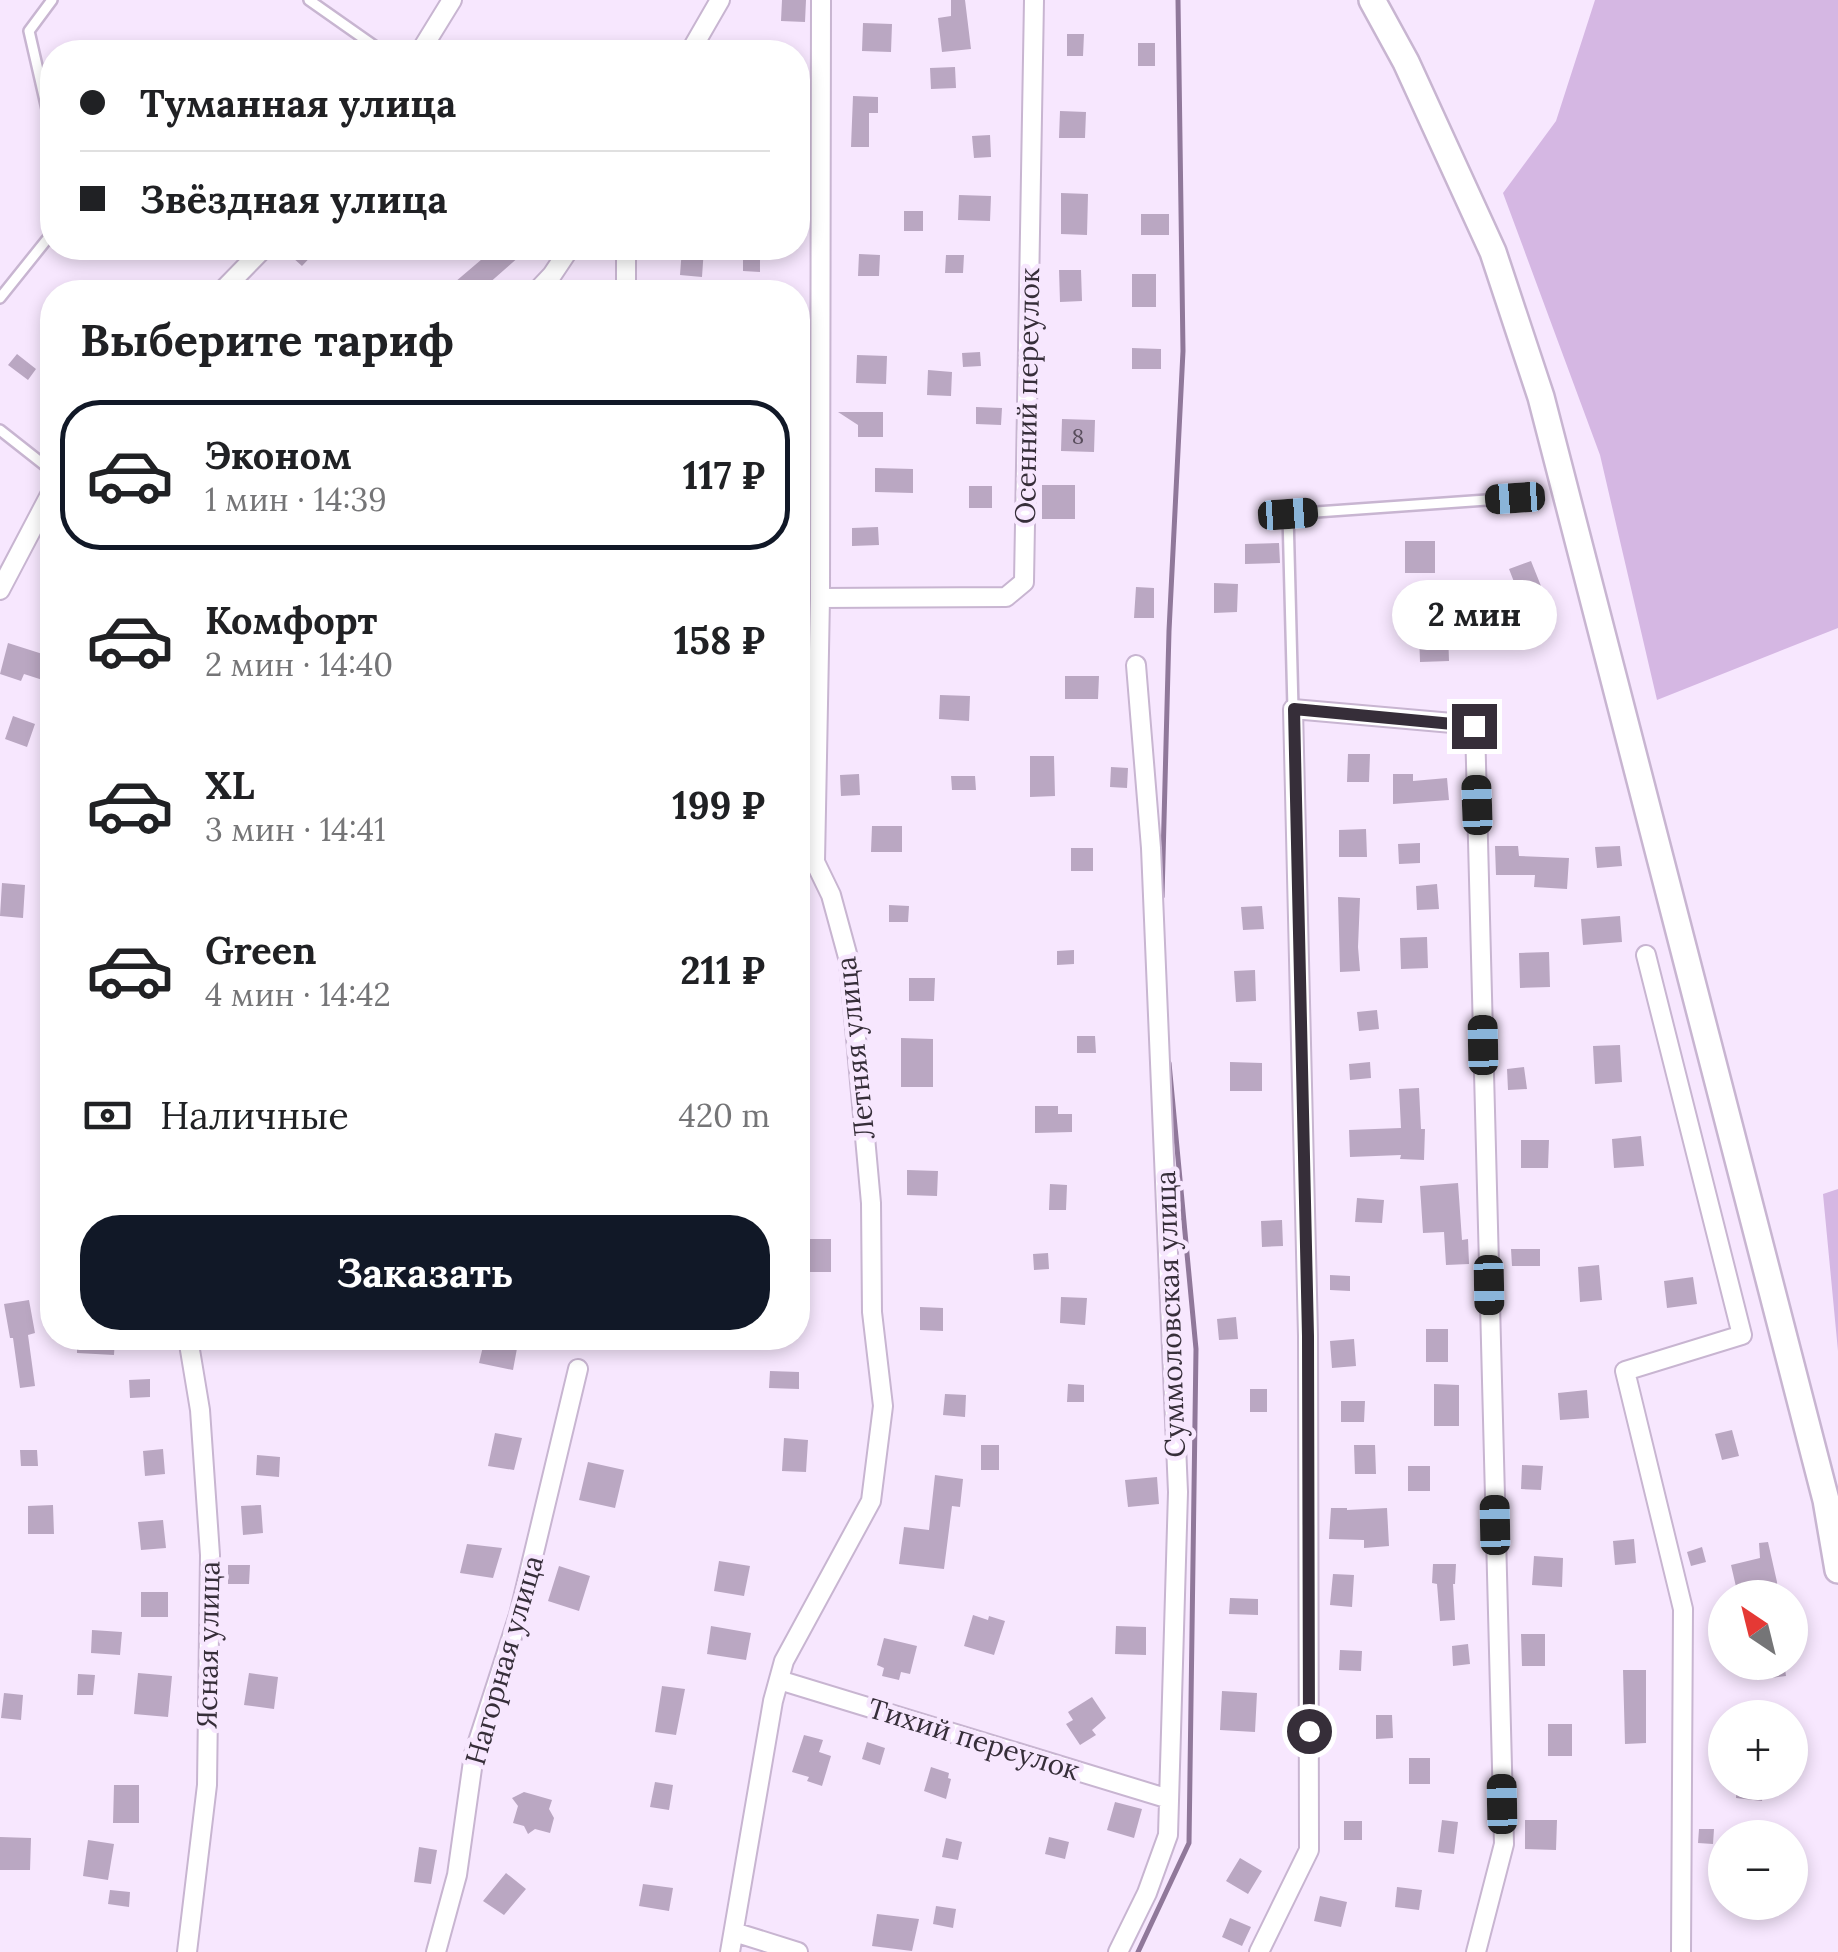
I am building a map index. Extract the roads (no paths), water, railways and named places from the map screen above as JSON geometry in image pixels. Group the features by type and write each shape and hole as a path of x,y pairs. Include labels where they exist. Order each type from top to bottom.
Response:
{"main road":[{"path":"1372,0 1406,62 1493,252 1541,396 1826,1500 1838,1570"}],"street":[{"path":"427,40 452,0"},
{"path":"697,40 720,0"},
{"name":"Летняя улица","path":"730,1952 773,1701 784,1661 871,1501 883,1406 872,1312 871,1203 848,961 831,896 816,862 822,0"},
{"name":"Осенний переулок","path":"820,598 1006,597 1024,582 1034,0"},
{"path":"233,280 252,260"},
{"path":"0,590 40,514"},
{"name":"Суммоловская улица","path":"1118,1952 1147,1893 1168,1834 1178,1492 1151,848 1136,666"},
{"path":"1259,1952 1309,1850 1308,1336 1294,709 1474,726 1504,1844 1476,1952"},
{"path":"810,853 816,862"},
{"path":"1646,955 1742,1334 1625,1372 1684,1609 1681,1952"},
{"name":"Ясная улица","path":"188,1952 207,1785 210,1555 200,1410 190,1350"},
{"name":"Нагорная улица","path":"436,1952 457,1876 474,1754 520,1615 578,1370"},
{"name":"Тихий переулок","path":"779,1680 1169,1799"},
{"path":"734,1932 798,1952"}],"lane":[{"path":"40,80 29,32 52,0"},
{"path":"310,0 366,40"},
{"path":"0,298 40,247"},
{"path":"0,430 40,462"},
{"path":"1294,709 1288,514 1515,498"}],"waterway":[{"path":"1162,897 1169,631 1183,351 1178,0"},
{"path":"1138,1952 1189,1843 1196,1349 1169,1063"}]}
